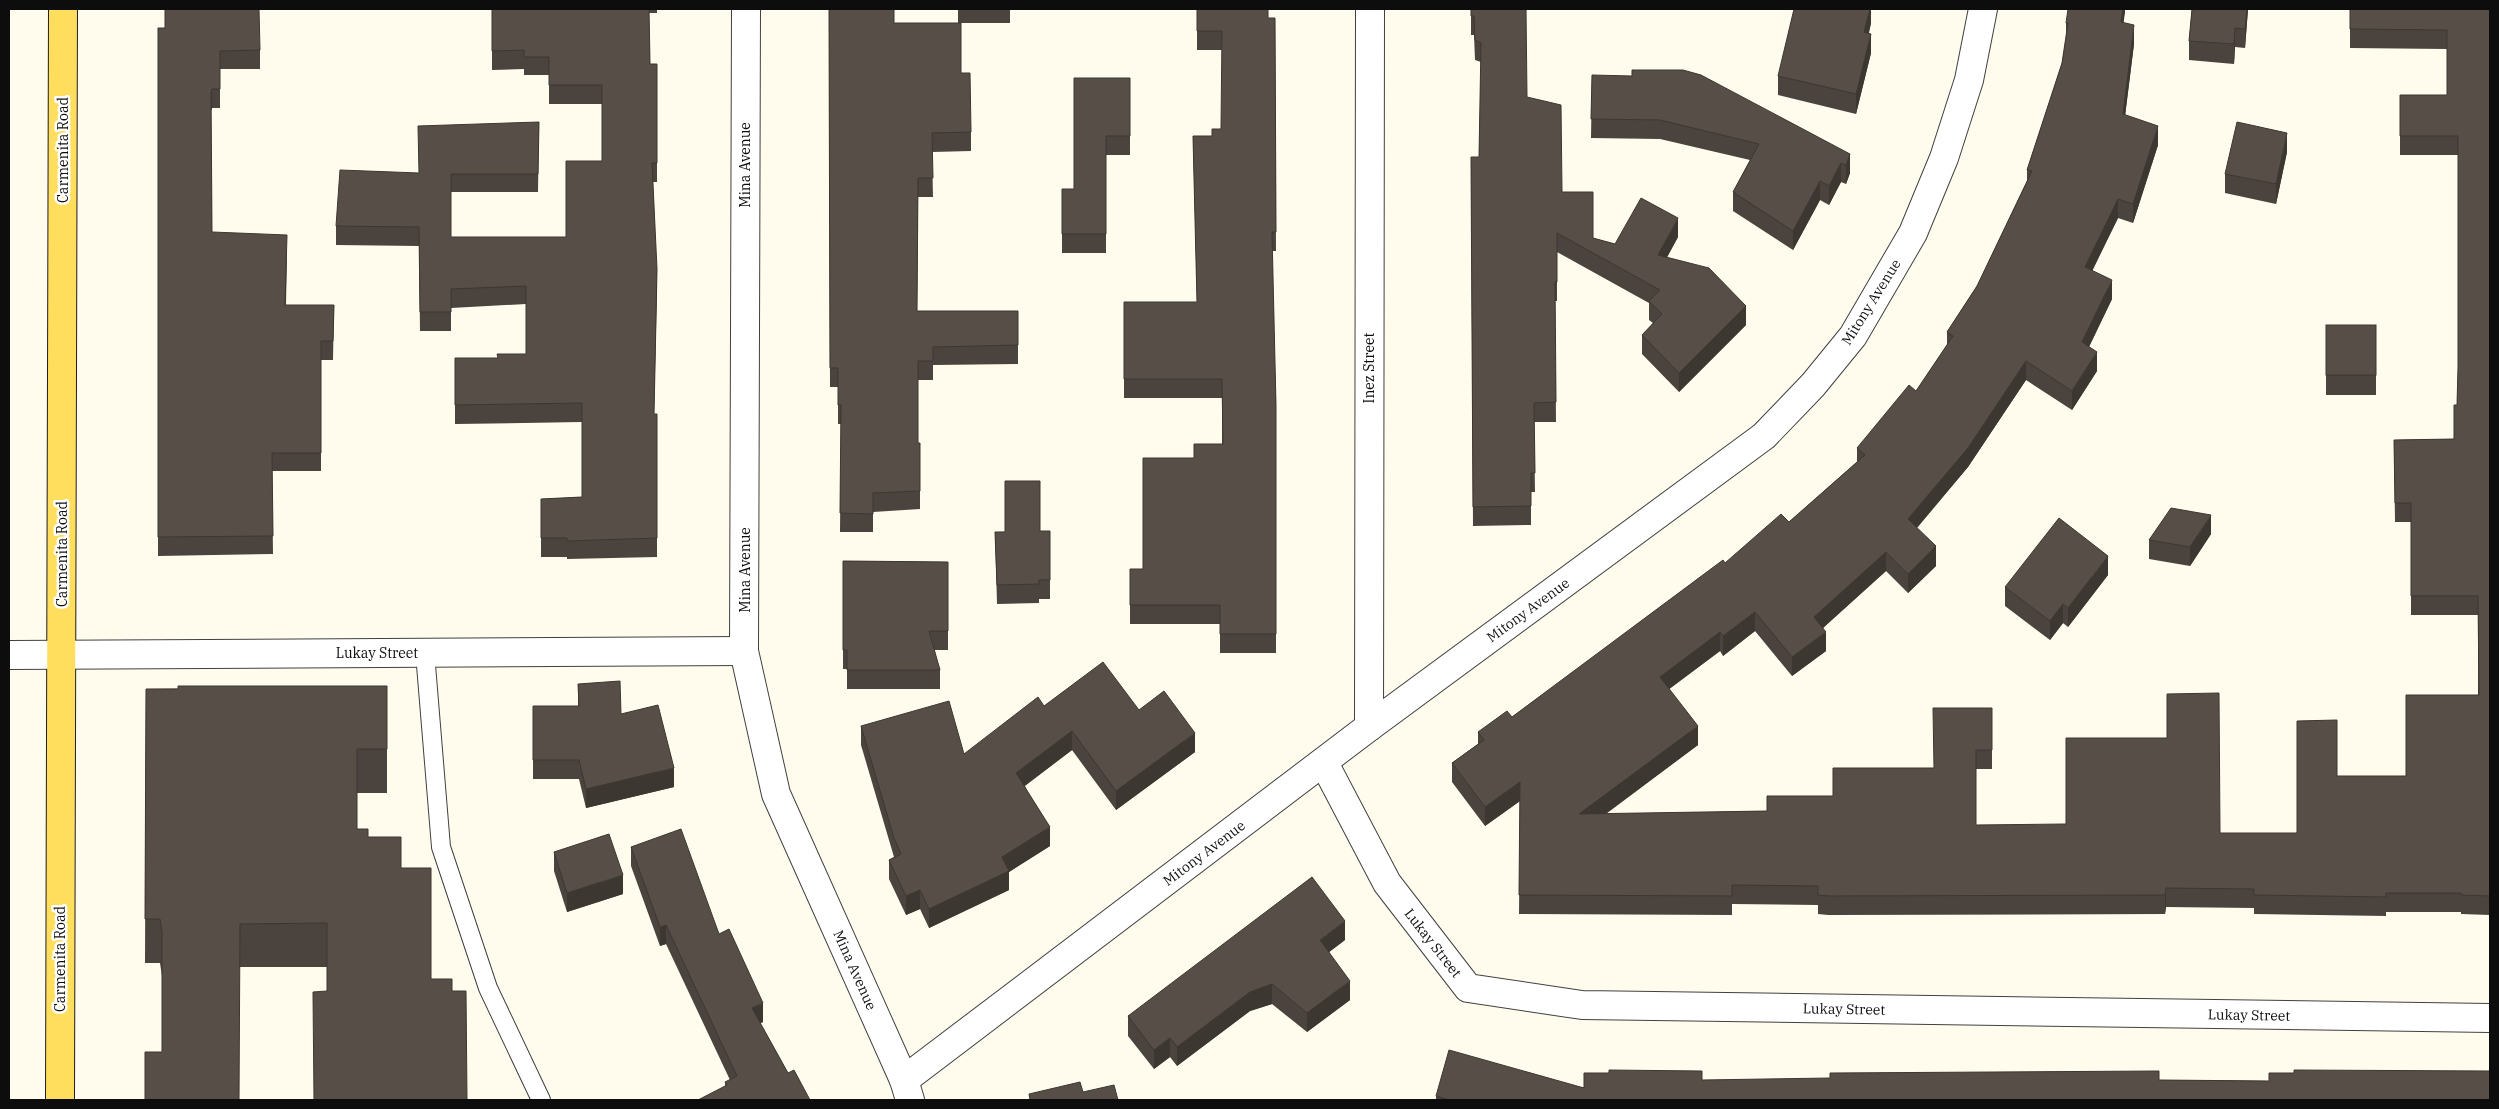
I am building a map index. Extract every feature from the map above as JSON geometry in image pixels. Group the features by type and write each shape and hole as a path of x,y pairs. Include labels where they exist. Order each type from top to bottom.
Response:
{"main road":[{"name":"Carmenita Road","path":"60,1100 63,9"}],"street":[{"name":"Mina Avenue","path":"746,9 744,651 776,794 907,1090"},
{"name":"Inez Street","path":"1369,728 1370,9"},
{"name":"Mitony Avenue","path":"907,1090 1369,728 1764,436 1813,385 1853,336 1913,233 1944,158 1969,80 1983,9"},
{"name":"Lukay Street","path":"9,655 744,651"},
{"name":"Lukay Street","path":"1324,763 1387,883 1468,988 1582,1005 2490,1018"}],"lane":[{"path":"425,653 441,846 488,988 541,1100"}],"building":[{"path":"165,9 259,9 260,50 220,51 220,89 212,89 211,92 212,232 287,235 285,305 334,305 333,341 321,341 321,453 272,453 273,536 158,537 158,28 165,28"},
{"path":"492,9 649,9 650,64 657,64 657,163 652,163 657,269 654,414 657,414 657,538 567,541 567,538 541,538 541,499 582,497 582,403 455,405 455,358 498,358 497,354 526,354 526,286 451,289 451,312 420,312 419,227 336,226 340,170 419,173 418,126 539,122 538,174 451,174 451,237 566,237 566,161 602,161 602,85 549,85 549,57 524,57 524,50 492,51"},
{"path":"829,9 894,9 894,23 961,23 961,73 970,73 971,132 932,133 933,178 918,178 917,311 1018,311 1018,345 933,347 933,361 918,361 920,491 873,493 873,514 840,513 841,405 838,405 838,368 830,368"},
{"path":"1197,9 1268,9 1268,18 1275,18 1276,232 1272,232 1276,406 1276,634 1220,634 1220,605 1130,605 1130,569 1143,569 1143,458 1194,458 1194,444 1223,444 1222,379 1124,379 1124,302 1197,302 1193,136 1212,136 1212,129 1221,129 1222,31 1197,31"},
{"path":"1471,9 1526,9 1527,97 1561,105 1562,192 1593,192 1593,238 1615,244 1641,198 1678,218 1658,255 1709,268 1746,306 1679,373 1642,335 1662,314 1649,301 1660,290 1557,233 1557,282 1555,282 1556,402 1534,403 1535,473 1531,473 1531,506 1473,507 1471,157 1479,157 1481,43 1475,40 1474,16 1471,16"},
{"path":"1794,9 1870,9 1864,32 1871,34 1856,94 1778,76"},
{"path":"2068,9 2123,9 2121,22 2134,25 2123,114 2158,126 2133,204 2118,199 2085,267 2112,280 2082,342 2097,352 2072,391 2026,361 1968,448 1908,519 1936,546 1908,574 1886,552 1814,617 1826,632 1792,657 1755,612 1723,636 1720,632 1660,677 1698,726 1579,814 1767,811 1767,796 1833,796 1833,768 1934,768 1933,708 1992,708 1992,750 1976,750 1976,825 2066,824 2066,738 2167,738 2167,694 2219,693 2220,833 2297,833 2297,721 2337,720 2337,776 2406,776 2406,695 2479,695 2478,596 2411,596 2411,503 2395,503 2394,440 2454,439 2454,405 2457,405 2458,368 2458,136 2400,136 2400,95 2447,95 2447,30 2350,29 2350,9 2490,9 2490,896 2461,895 2461,893 2386,893 2386,897 2254,895 2254,889 2166,888 2165,895 1828,896 1818,895 1818,886 1732,885 1732,896 1519,895 1520,782 1485,807 1452,763 1484,740 1478,732 1507,711 1512,717 1723,560 1725,563 1781,514 1789,522 1865,455 1857,448 1909,385 1916,391 1953,336 1947,332 1977,286 2032,171 2027,170 2062,63 2068,23 2066,23"},
{"path":"2192,9 2247,9 2245,29 2235,28 2234,44 2189,41"},
{"path":"1632,70 1683,70 1701,75 1850,154 1846,165 1841,163 1829,186 1820,181 1793,231 1733,192 1759,144 1660,120 1591,119 1592,75 1632,76"},
{"path":"1074,78 1130,78 1130,136 1106,136 1106,234 1062,234 1062,189 1074,189"},
{"path":"2237,122 2287,133 2276,184 2225,174"},
{"path":"2326,325 2376,325 2376,375 2326,375"},
{"path":"1005,481 1040,481 1040,531 1050,531 1050,580 1039,580 1039,584 997,585 995,532 1005,532"},
{"path":"2171,508 2211,515 2190,547 2149,540"},
{"path":"2059,518 2108,556 2068,608 2063,604 2050,621 2005,587"},
{"path":"843,561 948,562 948,631 929,631 940,670 847,670 847,650 843,650"},
{"path":"1103,662 1139,710 1164,691 1195,733 1116,791 1072,731 1016,773 1050,827 1002,857 1009,871 929,909 920,890 906,896 889,860 901,854 894,838 861,726 949,701 964,754 1038,697 1044,706"},
{"path":"620,681 621,714 658,705 674,768 586,789 579,760 533,760 533,706 579,706 578,684"},
{"path":"178,686 387,686 387,749 357,749 357,829 368,829 368,837 401,837 401,868 431,868 431,979 452,979 452,991 466,991 467,1100 314,1100 313,992 327,991 327,923 240,924 239,1100 145,1100 145,1052 162,1052 162,932 160,919 145,919 146,689 178,689"},
{"path":"681,829 719,934 729,929 763,1003 752,1008 788,1073 794,1070 810,1100 698,1100 727,1085 725,1082 737,1076 666,925 660,927 631,847"},
{"path":"609,834 623,875 567,893 554,852"},
{"path":"1312,877 1345,921 1320,940 1350,981 1307,1013 1272,984 1250,992 1177,1047 1170,1038 1154,1050 1128,1016"},
{"path":"1449,1050 1584,1088 1584,1073 1609,1073 1609,1070 1702,1071 1702,1080 1830,1078 1830,1073 2159,1071 2159,1080 2269,1081 2269,1073 2294,1073 2294,1070 2490,1071 2490,1100 1449,1100 1436,1096"},
{"path":"1080,1082 1083,1092 1114,1085 1118,1100 1030,1100 1029,1094"}]}
